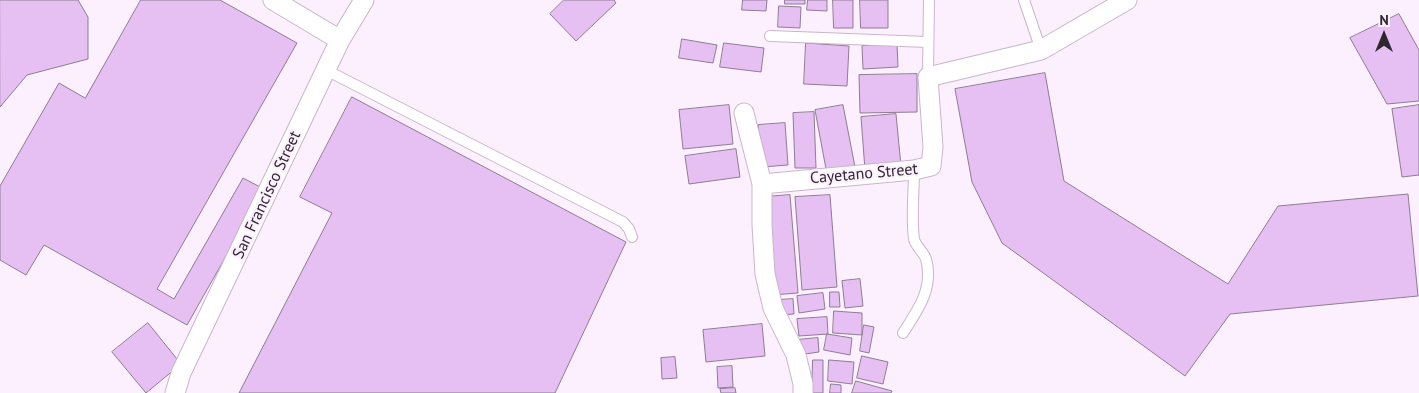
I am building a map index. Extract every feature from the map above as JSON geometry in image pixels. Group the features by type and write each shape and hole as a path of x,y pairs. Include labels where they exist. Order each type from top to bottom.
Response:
{"street":[{"path":"273,0 340,40"},
{"name":"San Francisco Street","path":"172,390 340,40 364,0"},
{"path":"928,77 1042,50 1127,0"},
{"name":"Cayetano Street","path":"762,184 914,170 931,166 933,155 928,77"},
{"path":"744,113 762,184 765,274 773,308 796,355 803,384 802,393"}],"lane":[{"path":"928,77 929,0"},
{"path":"1024,0 1042,50"},
{"path":"770,36 928,42"},
{"path":"326,70 623,222 629,229 632,237"},
{"path":"903,333 925,297 928,277 925,256 915,241 914,170"}],"building":[{"path":"0,0 78,0 88,17 88,59 27,75 0,107"},
{"path":"141,0 220,0 297,43 157,289 174,299 243,178 264,189 187,325 44,245 26,275 0,260 0,186 59,83 85,98"},
{"path":"564,0 614,0 616,3 576,41 550,14"},
{"path":"743,0 767,0 766,11 742,10"},
{"path":"785,0 805,0 805,4 785,4"},
{"path":"808,0 827,0 827,11 807,10"},
{"path":"833,0 853,0 853,28 834,28"},
{"path":"860,0 888,0 888,28 861,28"},
{"path":"779,6 801,7 800,28 778,27"},
{"path":"1399,14 1419,50 1419,101 1387,104 1350,38"},
{"path":"682,39 717,45 713,63 679,58"},
{"path":"724,43 764,48 761,72 720,67"},
{"path":"806,43 849,46 847,86 804,84"},
{"path":"897,44 898,67 863,69 862,46"},
{"path":"1045,73 1064,181 1228,284 1278,206 1408,194 1418,296 1230,314 1185,376 1002,243 972,182 955,89"},
{"path":"917,74 917,112 860,113 859,75"},
{"path":"352,97 626,242 555,393 239,393 332,213 300,197"},
{"path":"729,105 733,144 683,149 679,110"},
{"path":"843,105 855,167 826,169 815,110"},
{"path":"1419,105 1419,175 1402,177 1392,109"},
{"path":"814,112 816,168 795,168 793,113"},
{"path":"896,114 901,166 865,170 861,117"},
{"path":"785,123 788,165 762,167 758,125"},
{"path":"736,149 740,177 689,184 685,156"},
{"path":"790,195 798,293 772,295 764,197"},
{"path":"830,195 837,287 802,290 795,197"},
{"path":"860,279 863,306 845,308 842,281"},
{"path":"830,292 839,292 840,307 830,307"},
{"path":"823,293 825,309 799,313 797,296"},
{"path":"793,299 794,314 779,315 778,300"},
{"path":"834,311 862,313 862,335 833,333"},
{"path":"827,317 828,334 799,336 797,319"},
{"path":"148,323 181,364 146,393 112,352"},
{"path":"762,324 765,356 706,362 703,330"},
{"path":"864,325 874,327 869,353 860,351"},
{"path":"827,334 852,338 850,355 824,350"},
{"path":"818,338 819,352 798,355 796,340"},
{"path":"862,356 888,362 883,384 857,378"},
{"path":"675,357 677,378 662,379 661,358"},
{"path":"813,360 823,360 823,393 812,393"},
{"path":"829,360 854,362 852,384 828,381"},
{"path":"732,366 733,387 718,388 717,367"},
{"path":"856,381 892,391 891,393 852,393"},
{"path":"831,384 841,385 841,393 830,393"},
{"path":"735,388 736,393 721,393 720,389"}]}
